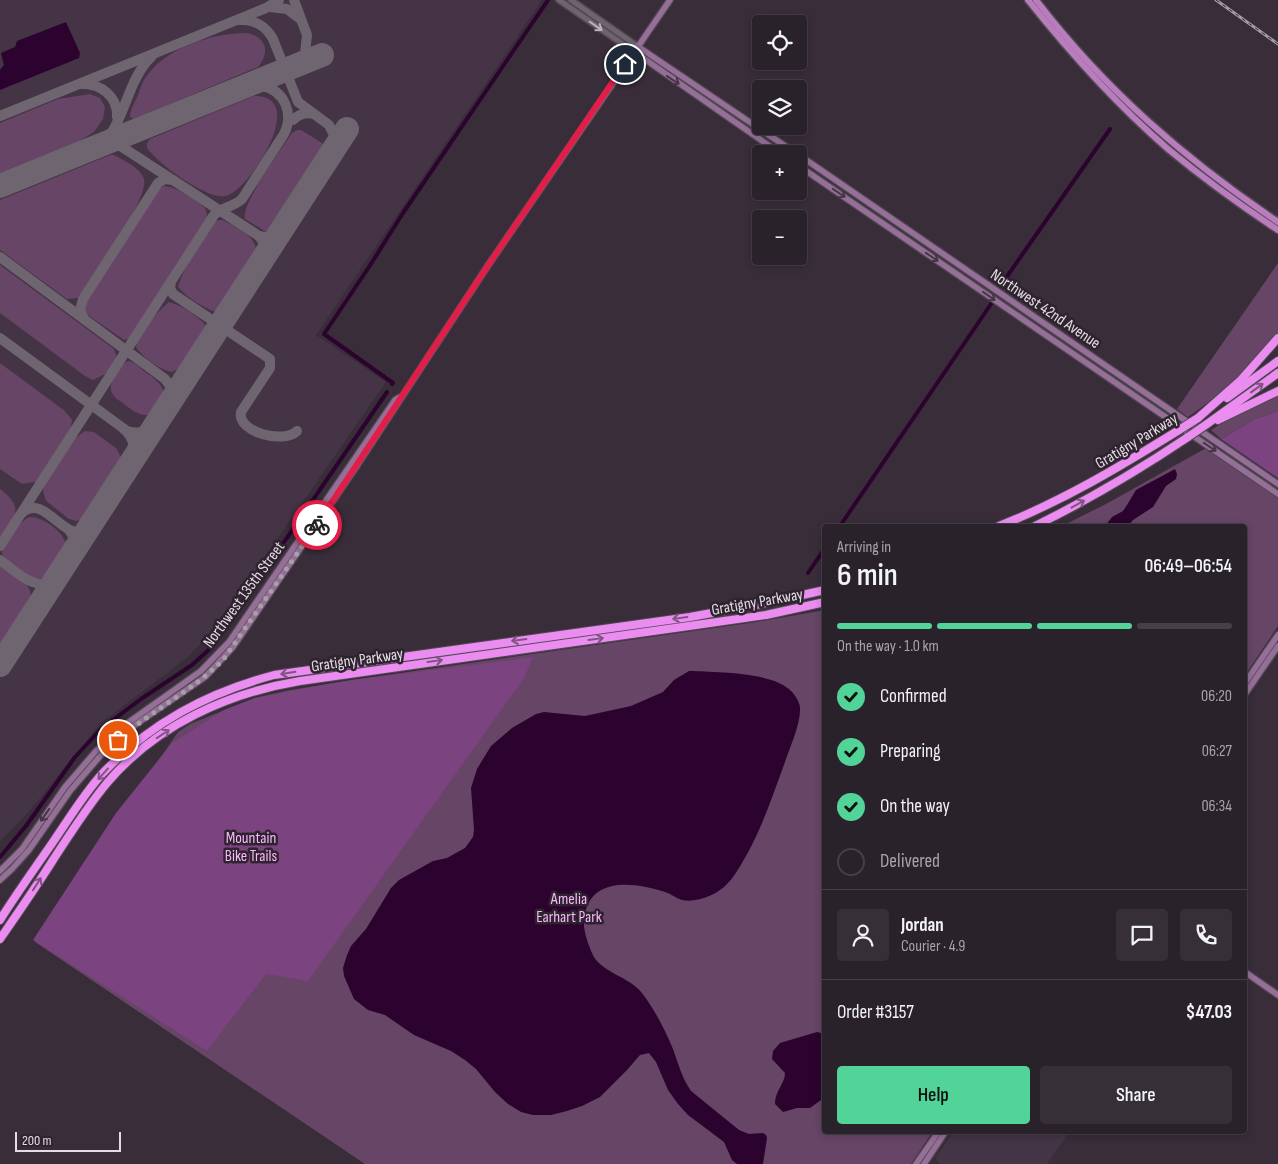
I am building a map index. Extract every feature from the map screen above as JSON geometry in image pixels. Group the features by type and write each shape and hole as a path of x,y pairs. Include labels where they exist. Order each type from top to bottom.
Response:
{"highway":[{"path":"1198,418 1242,380 1278,338"},
{"name":"Gratigny Parkway","path":"1004,524 1027,515 1105,476 1198,418 1278,361"},
{"name":"Gratigny Parkway","path":"1039,524 1142,468 1278,373"},
{"path":"1207,424 1278,391"},
{"name":"Gratigny Parkway","path":"2,917 81,799 101,775 121,755 171,717 222,691 274,676 690,617 822,591"},
{"name":"Gratigny Parkway","path":"0,938 89,805 108,781 135,755 186,719 241,694 268,686 766,615 822,603"},
{"path":"0,947 23,906"}],"main road":[{"name":"Northwest 135th Street","path":"0,871 22,849 65,787 96,751 129,722 186,683 229,642 362,459 402,396 635,49 670,0"},
{"path":"1028,0 1093,78 1136,120 1207,180 1278,230"},
{"path":"1036,0 1084,58 1139,114 1212,176 1278,222"},
{"name":"Northwest 42nd Avenue","path":"635,49 752,124"},
{"name":"Northwest 42nd Avenue","path":"635,49 768,145"},
{"path":"764,142 768,135"},
{"name":"Northwest 42nd Avenue","path":"770,135 784,145"},
{"name":"Northwest 42nd Avenue","path":"807,160 1278,484"},
{"name":"Northwest 42nd Avenue","path":"807,171 1278,494"},
{"path":"883,223 888,216"},
{"path":"916,246 920,238"},
{"path":"1063,347 1068,339"},
{"path":"1132,394 1137,387"},
{"name":"Northwest 135th Street","path":"0,880 29,850 70,791 102,755 132,727 198,682 223,660 280,574"},
{"path":"1247,680 1278,635"},
{"path":"1247,691 1278,646"},
{"path":"1247,973 1278,995"},
{"path":"916,1164 937,1134"},
{"path":"924,1164 944,1134"}],"street":[{"name":"Northwest 42nd Avenue","path":"559,0 635,49"},
{"name":"Northwest 42nd Avenue","path":"571,0 635,49"}],"shaded area":[{"path":"0,0 542,0 316,335 386,382 217,626 188,657 101,723 27,814 0,841"},
{"path":"66,22 80,53 79,58 0,90 0,70 4,65 1,53 15,47 17,41"},
{"path":"1175,469 1176,479 1166,486 1153,507 1130,524 1107,524 1112,517 1123,511 1136,490"},
{"path":"689,671 743,674 772,680 791,691 798,700 800,714 797,728 763,822 737,871 718,892 700,899 688,901 665,892 641,886 616,885 605,888 588,903 584,917 584,930 596,960 637,988 651,1006 667,1035 691,1091 739,1130 749,1134 763,1133 766,1135 763,1164 737,1164 732,1160 724,1142 688,1115 678,1104 668,1090 656,1062 649,1053 640,1055 600,1097 582,1106 551,1115 533,1115 521,1112 508,1104 495,1092 476,1069 465,1060 451,1051 414,1035 385,1015 368,1010 354,999 344,976 343,968 351,946 366,929 391,888 399,880 433,861 447,858 465,848 473,837 471,788 477,769 491,746 512,728 536,714 544,712 585,716 631,706 663,692 674,680"},
{"path":"817,1032 822,1033 822,1100 810,1108 797,1108 783,1112 775,1104 775,1099 785,1077 785,1073 772,1059 773,1051 780,1043"},
{"path":"952,1134 1068,1134 1047,1164 941,1164 937,1161 936,1157"}],"green space":[{"path":"246,33 258,37 264,46 264,56 258,67 134,119 130,117 142,83 154,67 165,58 177,50 205,39"},
{"path":"90,94 100,98 105,107 103,119 94,132 78,142 0,173 0,123 58,99"},
{"path":"254,96 270,100 277,110 276,126 270,143 248,178 236,190 226,196 207,193 183,180 161,163 147,148 147,143 150,139"},
{"path":"301,130 322,143 324,149 272,229 266,232 245,219 245,212 263,176 292,133"},
{"path":"110,155 122,159 139,171 144,179 143,189 130,219 81,294 77,298 67,299 0,250 0,200"},
{"path":"163,186 178,190 204,207 207,219 132,336 124,340 88,315 84,309 84,304 157,191"},
{"path":"223,220 246,234 255,244 256,250 255,257 219,313 197,303 178,287 194,253 215,221"},
{"path":"1278,263 1278,333 1236,379 1188,417 1177,409"},
{"path":"0,265 114,349 117,358 107,373 93,380 85,376 0,313"},
{"path":"169,302 190,312 208,328 185,365 172,372 162,369 142,355 136,347 144,329"},
{"path":"128,361 133,362 154,379 163,391 163,396 157,408 149,414 140,414 132,410 116,398 111,390 111,385 120,367"},
{"path":"0,363 65,411 72,420 70,431 40,478 35,482 22,484 0,469"},
{"path":"1278,393 1278,411 1255,419 1221,439 1211,430 1238,413"},
{"path":"1278,411 1278,478 1221,439 1255,419"},
{"path":"85,431 94,432 116,448 121,457 118,469 87,515 77,521 69,519 46,501 43,491 44,486 75,438"},
{"path":"1206,448 1278,498 1278,626 1247,672 1247,524 1066,524 1106,504"},
{"path":"0,489 13,502 15,513 0,539"},
{"path":"29,517 34,517 50,524 63,536 65,541 62,555 51,572 43,578 37,579 25,574 4,558 2,553 12,533"},
{"path":"0,565 23,580 30,591 31,597 30,604 0,650"},
{"name":"Amelia Earhart Park","path":"822,611 822,1134 931,1134 911,1164 365,1164 35,942 178,732 190,724 254,698 290,690 756,622"},
{"name":"Mountain Bike Trails","path":"533,657 524,678 308,981 266,974 207,1051 33,940 116,813 172,743 224,710 256,698 311,687"}],"waterway":[{"path":"392,384 324,334 403,213 548,0"},
{"path":"1001,285 1110,129"},
{"path":"841,524 991,304"},
{"path":"0,857 26,826 75,757 101,729 141,699 192,665 212,647 387,392"},
{"path":"808,573 822,552"}],"taxiway":[{"path":"0,116 266,8 279,0"},
{"path":"294,0 307,35 304,63"},
{"path":"270,7 287,9 299,18"},
{"path":"239,20 255,22 270,34 298,102 329,125 338,143"},
{"path":"99,146 114,128 136,78 152,56"},
{"path":"81,84 95,86 107,93 115,103 117,117"},
{"path":"0,546 214,215 242,199 284,134 287,126 288,111 282,98 271,89 263,86 246,86"},
{"path":"293,120 303,114 314,114"},
{"path":"104,144 116,144 122,147 259,236 266,246 266,255"},
{"path":"84,319 80,310 83,299 158,183 165,179 173,180"},
{"path":"259,236 269,238 280,233"},
{"path":"0,257 165,379 171,390 170,403"},
{"path":"171,282 170,288 173,294 270,359 270,368 241,412 246,426 254,431 273,436 291,435 297,431"},
{"path":"0,338 127,431 137,433 145,431 159,420"},
{"path":"124,429 128,433 133,445 134,454 131,463"},
{"path":"22,513 31,508 39,509 64,527 73,531 81,531 90,526"},
{"path":"69,530 75,539 73,553"},
{"path":"0,560 19,575 33,582 40,584 55,580"}],"runway":[{"path":"0,186 322,55"},
{"path":"0,665 347,129"}],"railway":[{"path":"1216,0 1278,44"}],"way so far":[{"path":"118,740 132,727 205,677 223,660 317,525"}],"route":[{"path":"317,525 489,264 625,64"}]}
